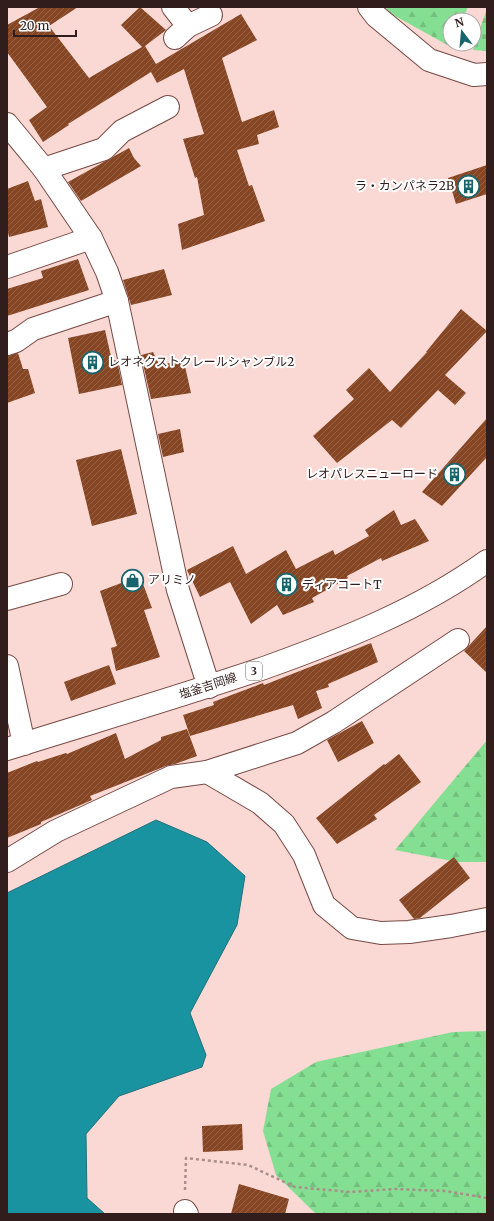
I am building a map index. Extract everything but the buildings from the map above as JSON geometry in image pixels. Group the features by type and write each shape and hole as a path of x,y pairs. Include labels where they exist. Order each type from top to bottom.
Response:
{"street":[{"path":"173,7 181,32 211,15"},
{"path":"369,7 376,16 429,60 474,75 487,74"},
{"path":"44,169 104,149 122,131 168,107"},
{"path":"10,133 44,169 91,238 107,272 117,301 178,590 209,687"},
{"path":"7,267 91,238"},
{"path":"7,344 16,341 33,329 117,301"},
{"name":"塩釜吉岡線","path":"15,746 209,687 326,646 427,600 487,561"},
{"path":"7,598 61,584"},
{"path":"7,861 56,831 171,777 207,772 296,743 334,722 458,640"},
{"path":"7,666 15,746"},
{"path":"207,772 260,804 284,824 304,855 324,905 352,928 381,933 409,932 487,919"}],"path":[{"path":"186,1212 186,1158 248,1165 295,1188 350,1192 395,1190 446,1191 487,1198"}],"green space":[{"path":"386,7 468,7 466,12 442,12 442,42 388,12"},
{"path":"487,8 487,51 482,51 482,23"},
{"path":"487,740 487,862 457,862 395,850"},
{"path":"487,1031 487,1214 316,1214 276,1175 263,1131 271,1089 316,1062 453,1032"}],"water":[{"path":"156,820 207,842 245,876 237,925 190,1013 206,1055 202,1067 119,1096 86,1134 87,1198 105,1214 7,1214 7,893"}],"place":[{"name":"ラ・カンパネラ2B","path":"469,186"},
{"name":"レオネクストクレールシャンブル2","path":"92,362"},
{"name":"レオパレスニューロード","path":"454,474"},
{"name":"アリミノ","path":"133,580"},
{"name":"ディアコートT","path":"286,585"}]}
